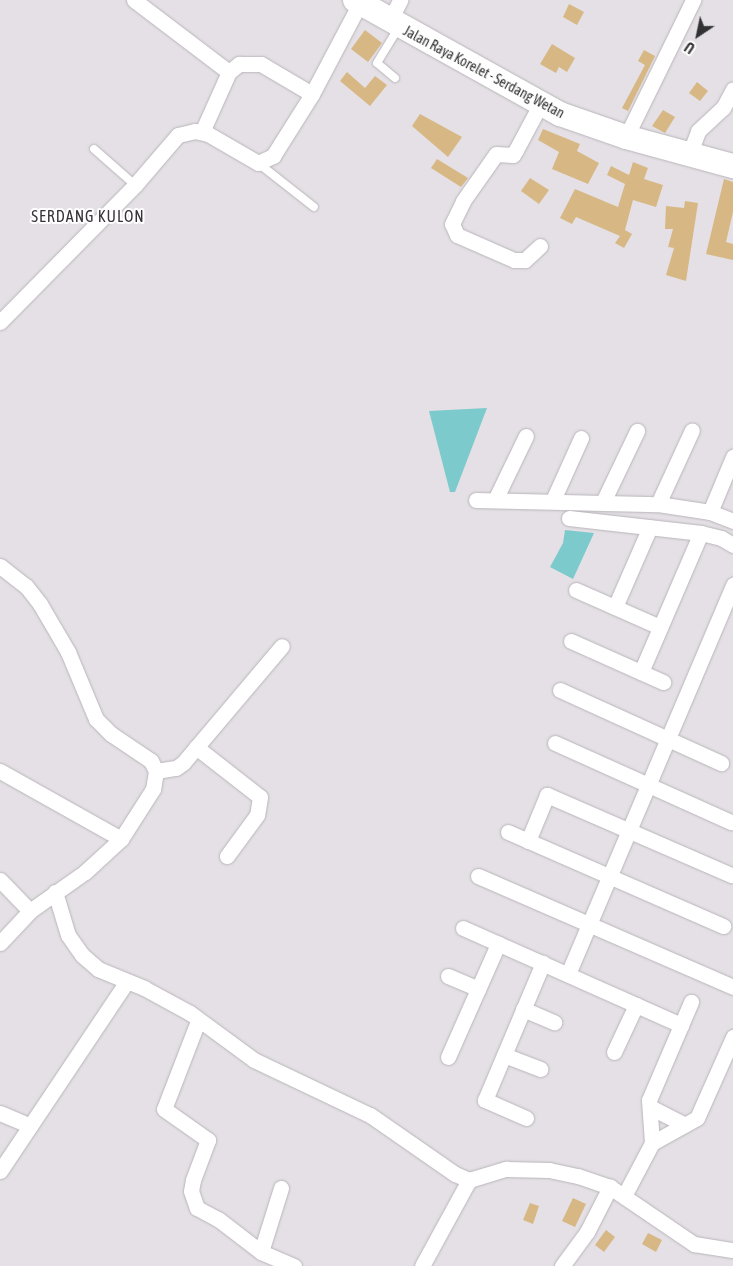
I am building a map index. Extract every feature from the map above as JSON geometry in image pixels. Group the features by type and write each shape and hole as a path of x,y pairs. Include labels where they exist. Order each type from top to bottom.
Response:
{"main road":[{"name":"Jalan Raya Korelet - Serdang Wetan","path":"357,1 394,24 540,105 626,137 733,166"}],"street":[{"path":"134,0 229,72"},
{"path":"394,24 400,0"},
{"path":"626,137 693,0"},
{"path":"0,322 135,185 178,135 186,132 202,132 258,163 273,156 312,94 357,1"},
{"path":"202,132 229,72 239,64 262,64 312,94"},
{"path":"689,155 698,131 723,108 733,89"},
{"path":"540,105 516,150 513,154 496,154 463,201 452,224 457,234 514,260 526,260 540,246"},
{"path":"658,504 692,430"},
{"path":"603,502 637,431"},
{"path":"495,500 526,436"},
{"path":"553,500 581,438"},
{"path":"710,512 733,457"},
{"path":"476,500 553,500 658,504 710,512 733,521"},
{"path":"569,518 701,533 721,538 733,545"},
{"path":"615,607 650,527"},
{"path":"641,672 701,533"},
{"path":"0,566 26,586 40,604 68,652 96,719 111,734 151,761 156,771 153,789 121,839 85,872 30,911 0,943"},
{"path":"568,974 733,585"},
{"path":"576,590 660,627"},
{"path":"571,641 662,682"},
{"path":"156,771 176,768 282,646"},
{"path":"560,690 721,763"},
{"path":"555,743 732,822"},
{"path":"196,747 260,797 257,815 227,856"},
{"path":"0,772 121,839"},
{"path":"528,841 547,795 731,875"},
{"path":"508,832 723,926"},
{"path":"478,876 733,987"},
{"path":"0,880 30,911"},
{"path":"55,892 68,934 82,955 98,969 169,1001 254,1060 370,1115 454,1174 469,1180 506,1169 549,1170 610,1187 694,1244 733,1250"},
{"path":"463,928 681,1025"},
{"path":"448,1057 498,944"},
{"path":"526,1118 485,1100 542,963"},
{"path":"448,976 478,990"},
{"path":"0,1171 126,983"},
{"path":"624,1196 652,1143 649,1100 691,1002"},
{"path":"614,1052 636,1005"},
{"path":"523,1009 554,1022"},
{"path":"198,1020 164,1109 208,1140 192,1180 191,1191 197,1208 218,1219 262,1252 294,1266"},
{"path":"652,1143 697,1118 733,1038"},
{"path":"504,1055 540,1069"},
{"path":"650,1107 685,1125"},
{"path":"0,1113 30,1126"},
{"path":"422,1266 469,1180"},
{"path":"562,1266 587,1232 610,1187"},
{"path":"262,1252 281,1188"}],"lane":[{"path":"394,24 377,63 395,78"},
{"path":"94,149 135,185"},
{"path":"258,163 314,207"}],"water":[{"path":"487,408 455,492 450,492 429,411"},
{"path":"565,530 594,533 573,579 550,567 563,543"}],"building":[{"path":"569,4 584,12 577,25 563,17"},
{"path":"365,30 382,43 368,62 351,49"},
{"path":"552,44 575,58 567,72 559,67 556,73 540,64"},
{"path":"644,50 655,56 628,111 622,108 645,65 638,61"},
{"path":"347,72 365,88 375,76 387,85 370,106 340,81"},
{"path":"697,82 708,91 700,101 689,93"},
{"path":"663,110 675,117 665,133 652,126"},
{"path":"420,114 462,137 448,157 412,126"},
{"path":"543,129 580,144 577,151 599,163 588,184 552,169 559,152 538,140"},
{"path":"437,159 468,178 461,187 431,168"},
{"path":"633,162 648,168 644,179 663,185 656,207 633,200 625,230 632,234 624,248 615,243 620,236 576,217 572,224 560,218 575,189 618,207 625,184 607,175 611,166 629,175"},
{"path":"530,178 549,190 539,204 521,191"},
{"path":"724,179 733,182 733,212 726,242 733,244 733,260 706,254"},
{"path":"685,201 698,203 686,281 666,275 674,248 668,247 673,229 665,229 666,206 684,208"},
{"path":"573,1198 586,1204 575,1227 562,1221"},
{"path":"530,1203 539,1206 533,1224 523,1220"},
{"path":"606,1230 615,1237 604,1252 595,1245"},
{"path":"648,1233 662,1240 656,1252 642,1244"}],"district":[{"name":"SERDANG KULON","path":"88,216"}]}
